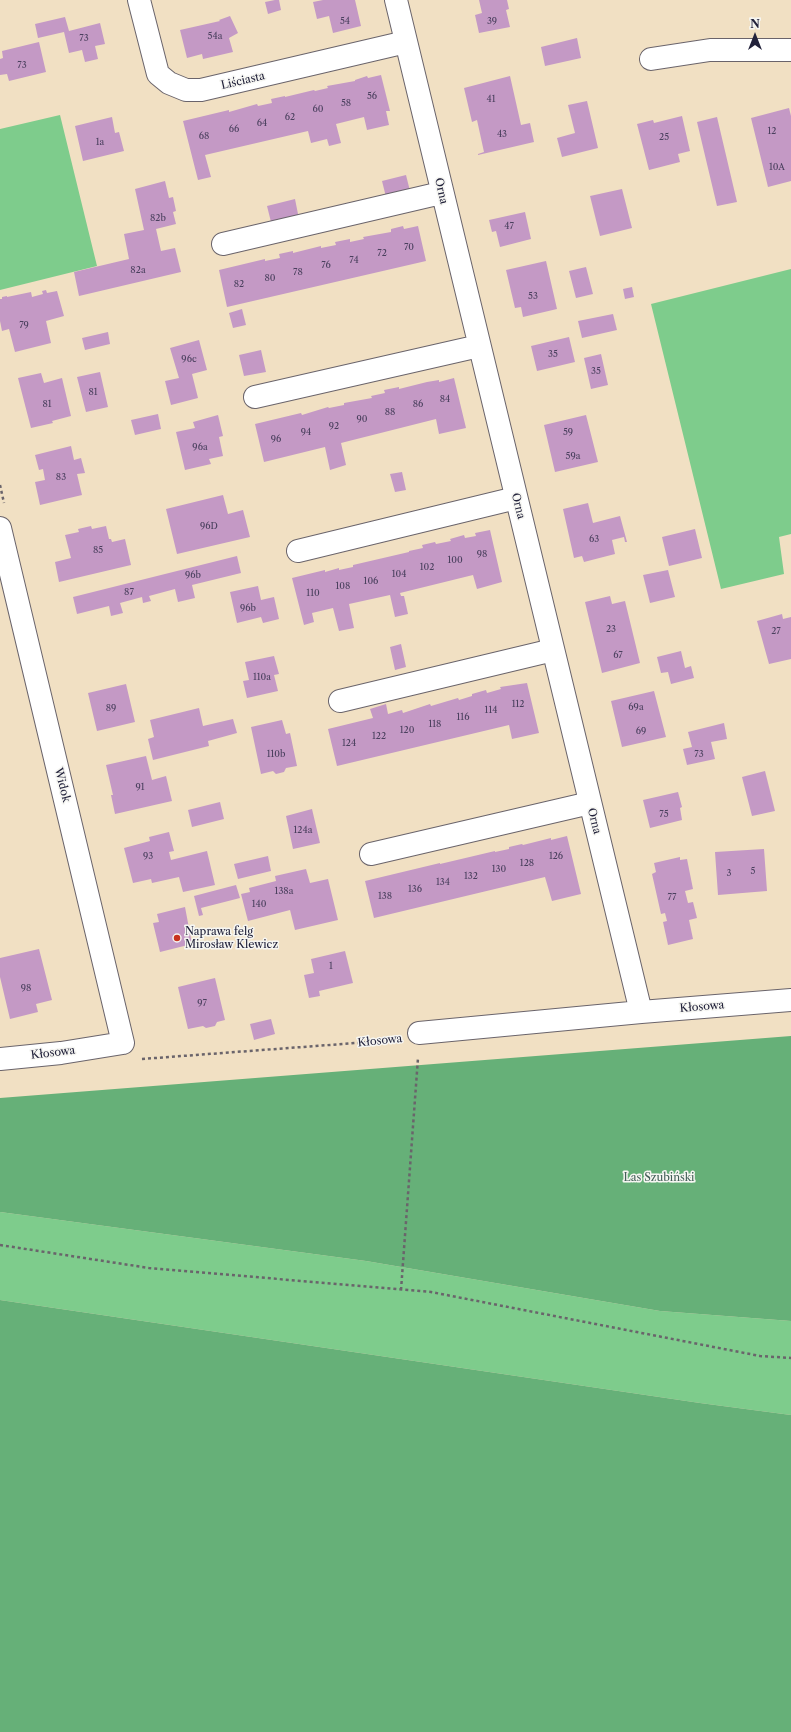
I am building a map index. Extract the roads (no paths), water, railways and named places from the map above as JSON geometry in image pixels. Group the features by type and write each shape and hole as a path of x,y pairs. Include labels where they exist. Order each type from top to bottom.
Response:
{"street":[{"name":"Liściasta","path":"140,0 158,74 169,84 186,90 201,90 406,42"},
{"name":"Orna","path":"396,0 441,193 641,1012"},
{"path":"651,59 710,50 791,50"},
{"path":"223,244 441,193"},
{"path":"255,397 479,346"},
{"path":"298,551 516,498"},
{"name":"Widok","path":"0,528 123,1043"},
{"path":"340,701 553,650"},
{"path":"371,854 590,803"},
{"name":"Kłosowa","path":"419,1033 641,1012 791,1000"},
{"name":"Kłosowa","path":"0,1059 61,1053 123,1043"}],"place":[{"name":"Naprawa felg Mirosław Klewicz","path":"177,938"}],"park label":[{"name":"Las Szubiński","path":"659,1178"}]}
